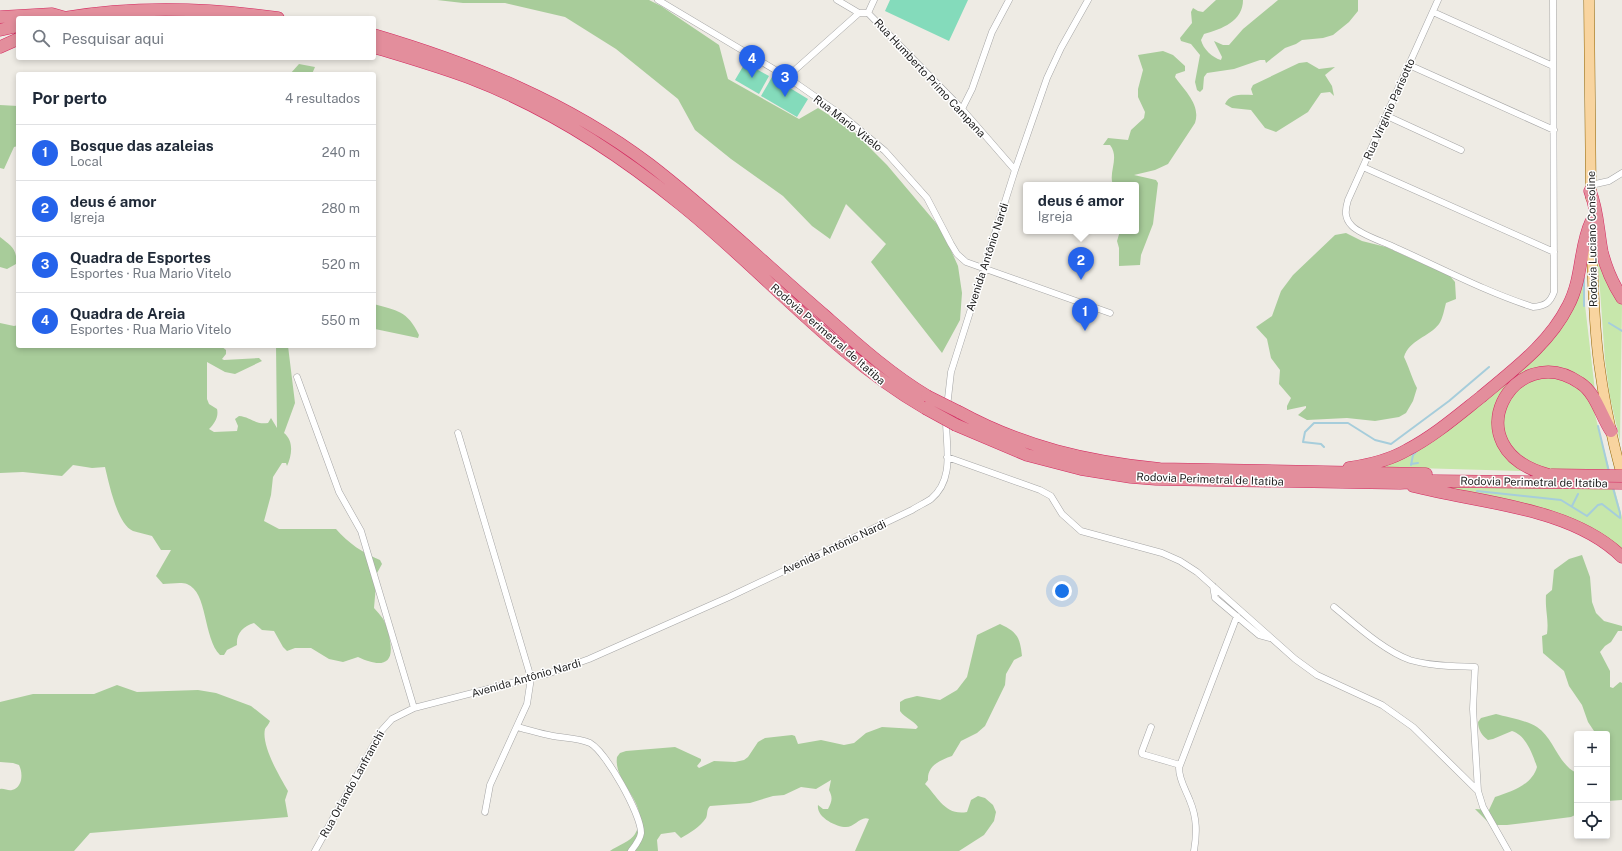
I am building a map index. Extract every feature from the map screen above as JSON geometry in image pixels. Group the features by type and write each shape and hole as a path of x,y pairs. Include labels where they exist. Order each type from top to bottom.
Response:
{"highway":[{"path":"82,16 135,10 186,9 233,12 263,16"},
{"path":"17,16 52,14 58,16"},
{"path":"0,17 16,16"},
{"path":"0,30 16,26"},
{"name":"Rodovia Perimetral de Itatiba","path":"376,36 468,65 509,82 560,108 624,147 649,164 864,350 956,425 1027,455 1081,470 1156,479 1400,483 1552,477 1622,476"},
{"path":"0,41 16,38"},
{"path":"0,47 16,39"},
{"name":"Rodovia Perimetral de Itatiba","path":"376,48 470,78 550,115 592,139 638,171 680,204 876,378 926,402 959,412 984,425 1035,446 1060,453 1121,464 1160,469 1329,471 1552,477 1622,483"},
{"path":"1591,188 1596,208 1602,253 1611,277 1622,298"},
{"path":"1329,471 1378,462 1417,445 1440,429 1531,355 1563,316 1573,297 1582,263 1584,239 1591,222"},
{"path":"1552,477 1526,467 1516,461 1502,441 1498,426 1499,412 1505,396 1516,384 1526,378 1545,372 1565,375 1580,382 1589,392 1611,431"},
{"path":"1400,483 1552,517 1590,532 1622,557"}],"main road":[{"name":"Rodovia Luciano Consoline","path":"1589,0 1591,222 1596,339 1611,431 1622,476"}],"street":[{"name":"Rua Mario Vitelo","path":"658,0 787,78 843,116 885,151 927,198 957,254 966,262 1110,313"},
{"path":"787,78 859,13 837,0"},
{"path":"868,12 874,0"},
{"path":"962,109 972,89 992,32 1009,0"},
{"name":"Avenida Antônio Nardi","path":"392,719 414,708 550,674 589,660 912,510 931,498 942,486 947,475 946,418 951,372 983,269 1047,78 1061,48 1088,0"},
{"name":"Rua Virginio Parisotto","path":"1438,0 1348,200 1345,211 1347,219 1353,227 1388,244 1457,276 1533,307 1543,306 1551,300 1554,292 1554,252"},
{"path":"1363,167 1554,252 1553,0"},
{"name":"Rua Humberto Primo Campana","path":"859,13 868,12 962,109 1015,170"},
{"path":"1433,12 1553,66"},
{"path":"1410,65 1554,130"},
{"path":"1387,116 1461,150"},
{"path":"1591,188 1609,181 1622,173"},
{"path":"297,377 339,492 361,530 414,708"},
{"path":"458,433 531,678 527,704 490,785 485,812"},
{"path":"947,457 1040,490 1051,496 1062,514 1081,531 1162,553 1180,561 1213,586 1270,638 1317,675 1382,705 1414,727 1478,791"},
{"path":"1213,586 1215,598 1259,635 1270,638"},
{"path":"1334,607 1377,641 1410,660 1439,665 1475,666 1473,709 1478,791 1483,807 1508,851"},
{"path":"1194,851 1196,822 1193,808 1180,778 1180,765 1237,616"},
{"name":"Rua Orlando Lanfranchi","path":"315,851 374,743 382,730 392,719"},
{"path":"517,727 577,739 589,743 597,749 607,762 635,811 641,834 637,843 630,851"},
{"path":"1151,727 1142,754 1180,765"}],"green space":[{"path":"437,0 649,0 661,6 719,45 728,79 799,119 818,108 850,128 887,165 942,230 958,266 962,293 960,320 942,353 871,262 886,244 846,204 830,239 812,226 783,196 731,159 695,130 678,99 616,49 565,17 505,3 463,3"},
{"path":"890,0 968,0 949,41 885,11"},
{"path":"1216,0 1243,0 1242,7 1235,19 1218,30 1204,34 1201,40 1209,53 1221,60 1222,57 1214,41 1223,45 1229,45 1243,29 1278,0 1358,0 1358,11 1349,22 1333,35 1323,38 1302,40 1285,48 1266,63 1265,60 1260,60 1234,69 1207,73 1204,77 1203,89 1200,92 1197,90 1195,82 1200,55 1191,44 1181,41 1180,38 1192,23 1191,12 1193,8 1203,12"},
{"path":"1163,51 1173,55 1185,66 1185,71 1176,74 1175,77 1191,98 1196,110 1196,116 1195,123 1168,164 1155,170 1134,175 1156,180 1158,183 1153,224 1141,255 1140,265 1119,266 1119,248 1117,241 1119,234 1139,234 1139,182 1112,182 1113,150 1110,145 1103,145 1108,138 1128,140 1131,130 1144,118 1145,112 1138,97 1138,89 1143,70 1138,55"},
{"path":"1307,62 1319,69 1335,67 1325,75 1332,86 1334,96 1330,92 1321,93 1308,112 1276,132 1265,128 1251,110 1232,108 1225,104 1227,100 1233,96 1253,95 1251,89 1253,85 1299,63"},
{"path":"745,63 769,76 759,94 735,80"},
{"path":"299,64 315,67 313,72 292,72"},
{"path":"772,77 808,99 797,117 761,96"},
{"path":"0,105 16,106 16,146 14,147 4,169 0,168"},
{"path":"1346,233 1362,241 1386,247 1450,276 1455,282 1456,299 1446,303 1439,324 1410,346 1404,357 1417,388 1413,401 1406,413 1399,417 1375,421 1347,418 1307,420 1298,415 1306,408 1306,406 1287,410 1287,406 1291,398 1279,384 1280,370 1271,358 1267,339 1256,327 1272,316 1281,291 1293,275 1335,235"},
{"path":"0,237 7,242 16,255 16,264 7,269 0,267"},
{"path":"1598,262 1622,305 1620,441 1610,397 1605,360"},
{"path":"1584,277 1585,305 1595,391 1543,369 1495,407 1492,422 1494,436 1500,449 1521,471 1381,467 1531,358"},
{"path":"376,305 395,310 406,316 415,327 419,335 418,338 376,329"},
{"path":"0,323 16,326 16,348 224,348 226,350 226,354 222,359 224,360 259,358 262,361 235,374 225,372 207,362 207,399 209,404 217,409 216,420 209,429 214,432 237,431 238,426 235,419 239,416 260,423 268,423 271,418 277,428 276,348 288,348 295,403 284,433 291,444 291,453 287,466 286,463 282,463 273,477 271,495 264,521 279,529 336,529 356,547 380,560 382,564 377,573 374,608 383,619 387,627 391,650 390,656 387,660 378,663 358,657 343,662 329,659 311,648 295,648 287,651 274,631 262,630 254,623 241,631 238,637 237,645 227,650 224,655 220,655 211,638 199,596 194,589 185,583 163,584 156,576 171,550 161,550 152,536 133,531 127,527 122,520 114,502 105,467 92,468 73,465 62,476 23,472 0,473"},
{"path":"1554,376 1586,393 1594,411 1622,517 1622,552 1602,535 1434,485 1556,486 1515,456 1501,425 1511,395 1527,381"},
{"path":"1582,555 1590,577 1592,602 1596,613 1604,621 1622,626 1622,631 1618,631 1611,642 1600,652 1610,671 1610,687 1613,688 1620,682 1622,683 1622,800 1610,801 1610,731 1594,731 1588,722 1582,705 1569,686 1564,671 1543,653 1542,636 1547,634 1546,595 1552,590 1554,570 1569,559"},
{"path":"1000,624 1017,636 1022,656 1014,660 1006,674 1005,685 985,726 977,733 961,741 952,756 935,764 928,775 928,780 925,784 947,808 953,811 967,812 971,800 978,796 985,798 993,805 996,812 994,821 984,835 959,851 855,851 869,819 866,818 852,825 842,827 832,823 820,814 818,805 823,809 828,809 832,800 829,790 831,780 816,789 801,787 784,795 773,796 750,803 710,806 704,821 695,830 681,838 675,832 661,834 657,840 658,851 610,851 633,837 639,823 639,813 636,804 617,767 617,757 620,753 626,751 675,747 701,759 697,766 699,768 714,761 735,762 744,760 748,757 758,742 765,738 792,735 795,736 798,744 821,740 844,745 854,743 866,733 882,727 916,729 918,727 900,711 900,702 917,696 940,700 957,690 967,677 977,635"},
{"path":"117,685 137,692 198,690 216,693 251,706 270,721 265,729 266,744 272,761 288,791 285,800 288,817 90,833 74,851 0,851 0,789 12,790 16,788 20,783 21,772 19,765 0,762 0,702 33,694 94,694"},
{"path":"1496,714 1523,721 1537,727 1543,732 1560,758 1574,771 1574,816 1507,825 1495,825 1487,821 1475,809 1489,810 1495,797 1508,793 1526,783 1531,779 1537,767 1528,746 1517,733 1512,731 1488,740 1482,734 1479,727 1478,722 1481,718"}],"waterway":[{"path":"1584,278 1584,306"},
{"path":"1609,323 1622,331"},
{"path":"1324,447 1321,444 1303,442 1305,432 1314,423 1348,423 1375,440 1391,444 1449,401 1489,367"},
{"path":"1598,426 1609,472"},
{"path":"1411,465 1413,455 1416,452"},
{"path":"1411,464 1418,463"},
{"path":"1477,491 1561,500 1587,516 1598,505 1602,504 1620,518 1613,488"},
{"path":"1572,506 1578,494"}],"place":[{"name":"Quadra de Areia","path":"752,78"},
{"name":"Quadra de Esportes","path":"785,97"},
{"name":"deus é amor","path":"1081,280"},
{"name":"Bosque das azaleias","path":"1085,331"}]}
